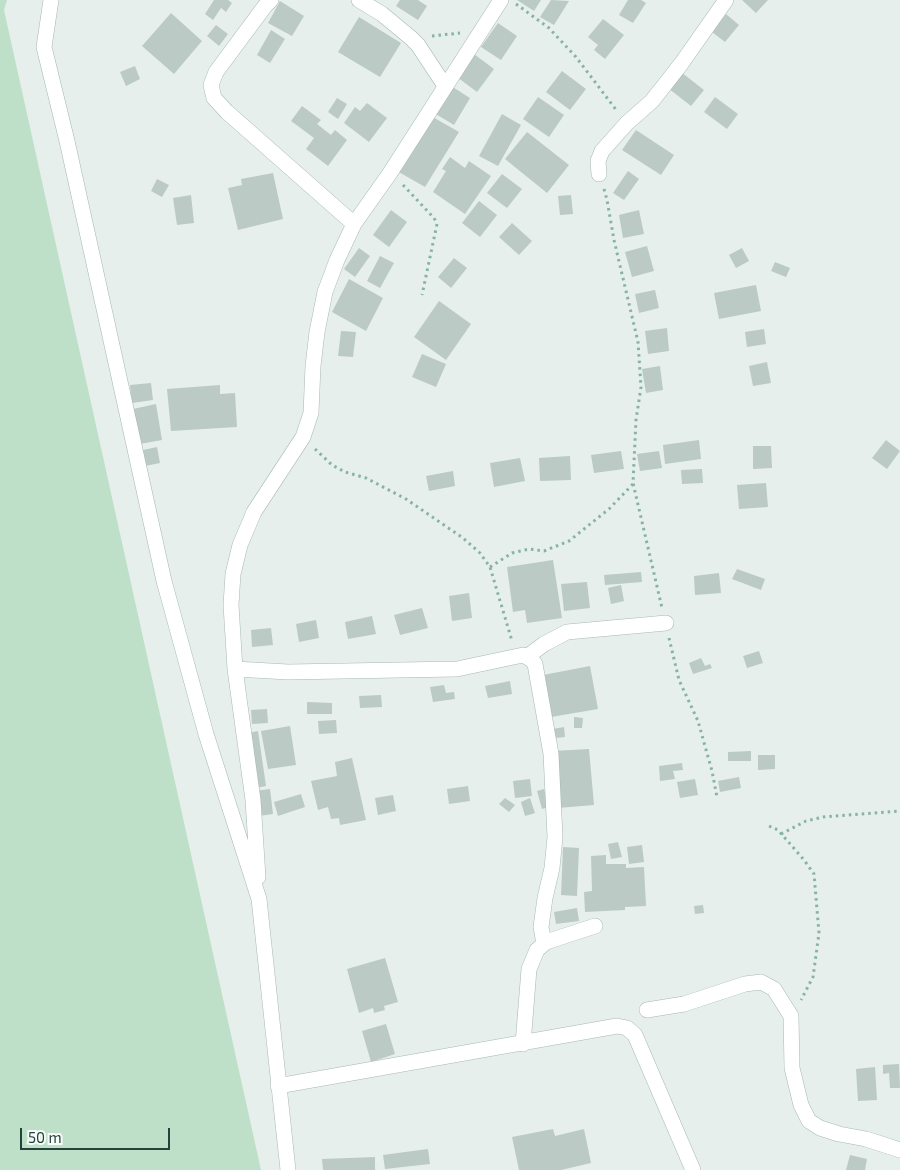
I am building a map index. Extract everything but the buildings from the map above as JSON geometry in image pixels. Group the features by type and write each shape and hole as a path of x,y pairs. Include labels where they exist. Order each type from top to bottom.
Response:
{"street":[{"path":"51,0 44,48 67,141 164,581 206,734 259,899"},
{"path":"271,0 216,72 211,85 214,98 227,112 354,224"},
{"path":"359,0 382,14 411,38 445,86"},
{"path":"288,1170 259,899 253,800 235,669 230,605 233,574 240,545 254,512 303,437 311,413 317,332 325,292 337,260 354,224 502,0"},
{"path":"599,174 598,161 602,151 627,123 652,101 681,64 726,0"},
{"path":"235,669 288,672 457,669 523,656 567,632 666,623"},
{"path":"523,656 535,664 551,754 555,837 552,868 541,927 544,944"},
{"path":"524,1044 528,969 536,950 544,944 595,926"},
{"path":"647,1010 684,1004 745,984 761,982 774,989 791,1016 792,1068 801,1105 809,1121 820,1128 900,1150"},
{"path":"278,1086 524,1044 617,1026 627,1028 635,1035 693,1170"}],"path":[{"path":"511,0 549,28 576,57 627,123"},
{"path":"411,38 481,30"},
{"path":"390,172 434,218 437,224 422,295"},
{"path":"599,174 607,200 614,240 638,342 641,387 636,420 633,483 679,680 698,721 717,797"},
{"path":"303,437 332,466 366,478 406,499 439,521 480,553 490,567 523,656"},
{"path":"490,567 512,553 529,549 544,551 569,542 609,509 633,483"},
{"path":"781,834 806,821 823,817 900,811"},
{"path":"769,826 781,834 814,874 819,932 813,977 791,1016"}],"green space":[{"path":"0,0 7,0 4,10 261,1170 0,1170"}]}
